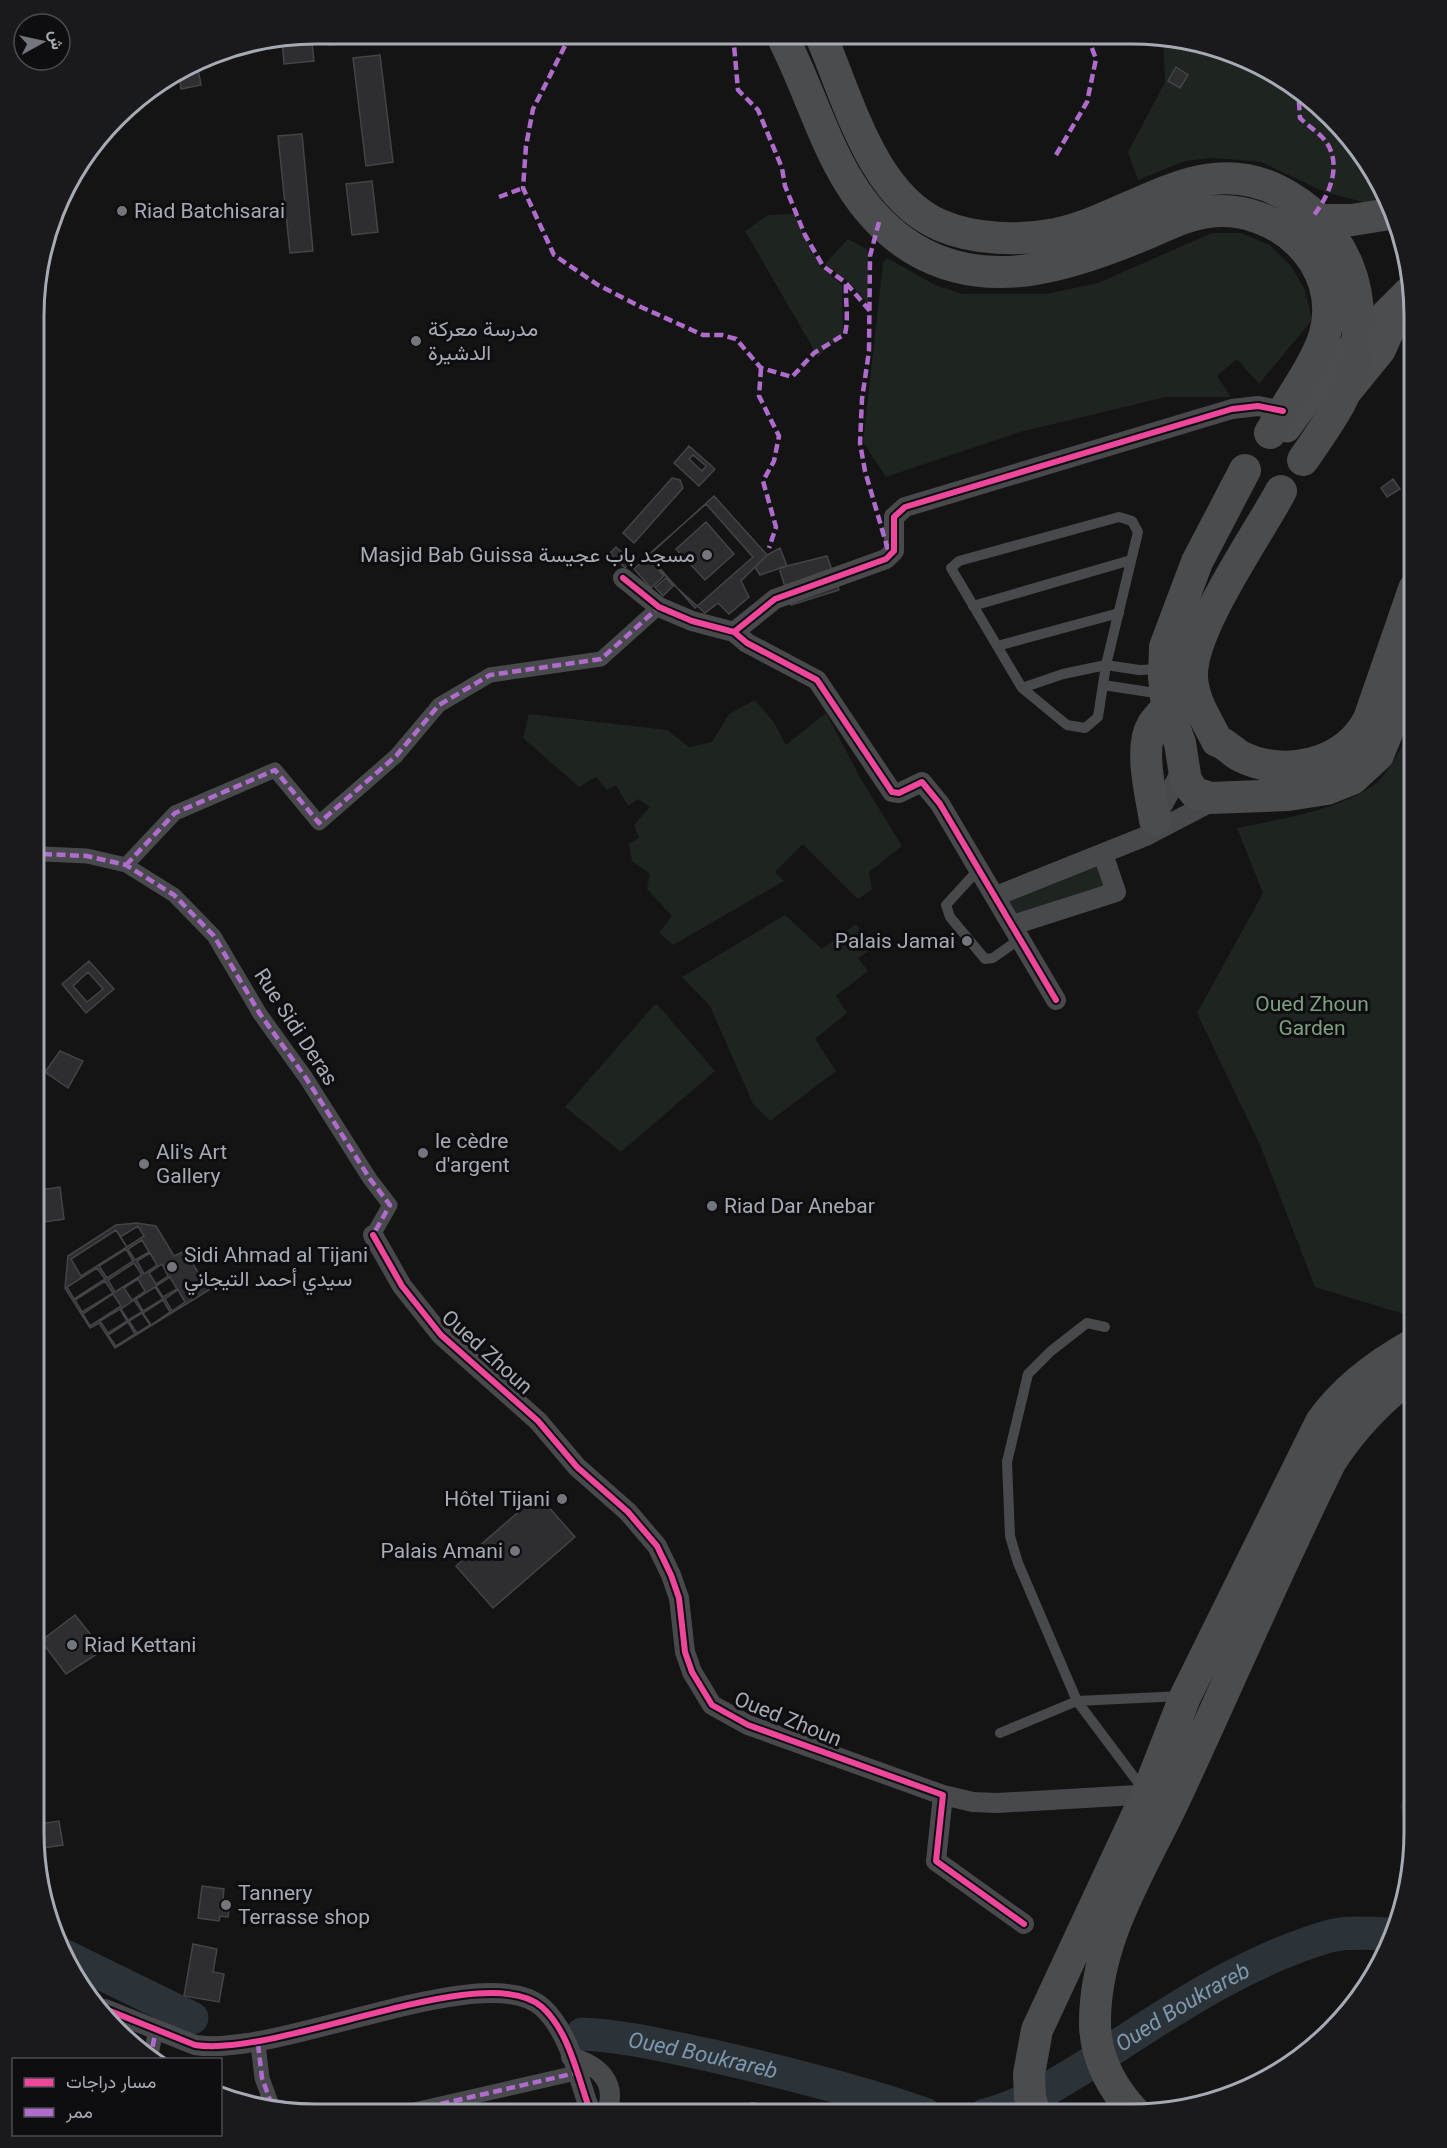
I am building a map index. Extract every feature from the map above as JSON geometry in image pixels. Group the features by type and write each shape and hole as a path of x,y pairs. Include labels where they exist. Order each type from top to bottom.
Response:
{"main road":[{"path":"785,44 849,186 879,222 916,250 929,256 970,268 999,271 1039,270 1084,259 1205,212 1220,211 1252,215 1280,226 1295,237 1316,263 1324,284 1328,306 1324,336 1279,426"},
{"path":"823,44 865,146 884,176 910,203 937,224 949,229 1016,238 1058,233 1185,184 1220,177 1249,180 1268,185 1301,204 1319,220 1336,242 1349,270 1357,309 1357,339 1349,380 1341,402"},
{"path":"1319,220 1352,220 1384,215"},
{"path":"1403,295 1357,339 1279,426 1260,436 1248,448 1245,470 1197,562 1168,633 1166,690 1186,781 1196,793 1210,798 1308,792 1339,786 1352,779 1378,755 1404,690"},
{"path":"1245,470 1259,488 1269,491 1291,486 1299,477 1303,460 1341,402 1382,351 1403,301"},
{"path":"1279,426 1294,441 1303,460"},
{"path":"1281,490 1209,618 1194,654 1192,678 1196,698 1228,748 1274,765 1308,764 1336,756 1353,742 1369,719 1404,618"},
{"path":"1151,828 1147,742 1166,690"},
{"path":"1033,2104 1029,2088 1035,2040 1083,1927 1146,1794 1185,1696 1322,1422 1352,1387 1382,1363 1404,1350"},
{"path":"1127,2104 1111,2081 1098,2049 1095,2024 1098,1986 1112,1926 1178,1793 1331,1461 1362,1418 1382,1398 1404,1382"}],"street":[{"path":"734,632 775,598 886,559 894,551 894,518 905,507 1232,408 1257,406 1279,426"},
{"path":"623,578 659,607 692,621 734,632 747,643 818,680 892,792 899,793 918,782 924,784 940,804 1056,1000"},
{"path":"44,854 87,856 126,865 175,813 275,770 319,823 396,756 439,705 490,675 601,659 659,607"},
{"path":"1151,828 1184,764"},
{"path":"996,896 1103,854 1151,828 1222,797"},
{"path":"1017,931 1116,892 1103,854"},
{"name":"Rue Sidi Deras","path":"126,865 174,895 214,936 260,1014 306,1077 370,1179 390,1205 373,1235"},
{"name":"Oued Zhoun","path":"373,1235 402,1286 441,1335 538,1421 577,1467 628,1512 657,1546 679,1598 685,1652 692,1672 712,1705 748,1725 943,1795 973,1802 997,1803 1178,1793"},
{"path":"943,1795 936,1861 1024,1924"},
{"path":"110,2011 208,2048 258,2043 449,1995 494,1992 518,1996 541,2006 557,2026 587,2104"},
{"path":"152,2050 156,2029"},
{"path":"258,2043 262,2078 270,2100"},
{"path":"433,2104 589,2062 605,2077 610,2092 608,2104"}],"lane":[{"path":"1119,517 1132,521 1138,532 1106,665 1098,717 1085,728 1067,725 1022,688 973,606 951,568 959,561 1119,517"},
{"path":"973,606 1131,560"},
{"path":"997,646 1119,612"},
{"path":"1022,688 1063,674 1106,665 1139,670 1166,690"},
{"path":"1103,686 1166,690"},
{"path":"978,870 945,905 950,917 986,959 993,958 1017,931"},
{"path":"1105,1327 1087,1323 1051,1351 1028,1374 1007,1462 1007,1508 1010,1536 1018,1563 1077,1701 1146,1794"},
{"path":"1000,1733 1077,1701 1185,1696"}],"green space":[{"path":"1163,46 1219,58 1268,80 1311,111 1336,136 1358,164 1377,198 1371,204 1325,192 1261,162 1213,158 1185,161 1138,180 1128,152 1165,82"},
{"path":"794,214 821,267 842,285 843,333 818,357 745,231 768,215"},
{"path":"1212,233 1241,233 1270,245 1291,266 1305,290 1312,320 1259,384 1237,359 1217,376 1231,397 1166,397 1020,432 886,477 863,442 883,263 887,258 935,285 963,294 1046,294 1098,283"},
{"path":"848,239 868,250 868,304 850,283 825,264"},
{"path":"755,700 773,721 786,745 826,713 861,779 902,846 869,872 872,889 858,899 803,844 775,872 784,881 673,945 659,933 672,916 647,889 650,874 632,861 629,844 639,838 634,825 650,807 638,799 628,806 616,785 607,790 596,777 579,787 523,738 529,714 667,730 689,747 712,742 729,714"},
{"name":"Oued Zhoun Garden","path":"1404,743 1404,1314 1315,1287 1260,1145 1197,1013 1263,893 1237,828 1290,817 1342,802 1379,781"},
{"path":"1103,857 1116,893 1007,929 990,901"},
{"path":"785,915 822,949 856,924 872,949 858,958 868,971 836,996 847,1013 815,1039 836,1071 770,1121 753,1104 710,1006 682,977"},
{"path":"656,1003 715,1071 621,1152 565,1107"},
{"path":"1404,1797 1404,1817 1400,1806"}],"building":[{"path":"312,44 314,61 284,64 283,46"},
{"path":"380,55 393,162 366,166 353,58"},
{"path":"1176,67 1188,75 1180,88 1168,81"},
{"path":"198,70 201,85 181,89 180,80"},
{"path":"302,134 313,251 290,253 278,136"},
{"path":"372,181 378,232 352,235 346,184"},
{"path":"689,446 715,469 699,486 674,463","holes":["693,455 706,466 702,471 689,459"]},
{"path":"672,478 680,480 683,488 634,543 623,533"},
{"path":"1393,479 1400,489 1387,497 1381,488"},
{"name":"Masjid Bab Guissa مسجد باب عجيسة","path":"714,496 767,555 741,581 749,597 729,614 718,603 705,613 675,586 648,556"},
{"path":"706,504 753,557 695,608 648,555","holes":["706,522 734,554 705,580 676,549"]},
{"path":"616,547 631,561 625,568 610,553"},
{"path":"780,548 787,566 760,575 755,567 767,555"},
{"path":"827,556 839,590 791,605 779,568"},
{"path":"647,557 664,576 651,588 634,569"},
{"path":"666,578 673,586 663,596 655,587"},
{"path":"89,961 114,989 86,1013 62,984","holes":["88,972 103,989 87,1002 73,986"]},
{"path":"60,1051 83,1061 68,1088 45,1072"},
{"path":"60,1187 64,1219 44,1222 44,1190"},
{"path":"136,1223 156,1226 174,1256 185,1251 209,1290 115,1348 99,1323 90,1328 65,1288 68,1256 116,1225","holes":["116,1230 127,1247 81,1276 71,1259","162,1264 168,1276 156,1284 149,1273"]},
{"path":"138,1226 144,1236 127,1247 120,1237"},
{"path":"142,1240 149,1252 135,1260 128,1249"},
{"path":"126,1249 133,1261 107,1278 99,1266"},
{"path":"150,1253 157,1265 144,1274 137,1261"},
{"path":"134,1263 142,1275 115,1292 108,1280"},
{"path":"97,1268 105,1279 74,1299 67,1287"},
{"path":"170,1277 177,1289 163,1297 156,1286"},
{"path":"138,1279 145,1291 132,1300 124,1288"},
{"path":"105,1281 113,1293 82,1312 75,1300"},
{"path":"155,1287 163,1299 143,1311 136,1299"},
{"path":"178,1290 185,1302 172,1311 165,1299"},
{"path":"113,1294 121,1306 90,1326 83,1314"},
{"path":"134,1300 142,1312 128,1320 121,1309"},
{"path":"163,1300 170,1312 151,1325 143,1313"},
{"path":"120,1309 127,1321 108,1333 100,1321"},
{"path":"142,1313 150,1325 137,1333 129,1321"},
{"path":"128,1322 135,1334 116,1346 108,1335"},
{"name":"Palais Amani","path":"538,1495 575,1537 493,1608 456,1566"},
{"name":"Riad Kettani","path":"75,1615 103,1650 66,1674 44,1645 44,1639"},
{"path":"59,1821 63,1845 44,1848 44,1823"},
{"path":"202,1886 224,1889 223,1899 230,1900 228,1917 220,1916 219,1921 198,1918"},
{"path":"193,1944 217,1949 213,1972 224,1974 219,2002 184,1996"}],"waterway":[{"name":"Oued Boukrareb","path":"1016,2104 1035,2096 1081,2069 1216,1985 1272,1957 1337,1934 1384,1934"},
{"name":"Oued Boukrareb","path":"76,1961 192,2018"},
{"name":"Oued Boukrareb","path":"582,2034 632,2039 740,2062 896,2104"}],"marked path":[{"path":"566,44 533,109 526,146 523,188 554,255 598,285 641,307 703,335 722,335 736,339 761,368 792,377 814,353 845,334 846,283"},
{"path":"734,44 738,90 758,110 782,168 785,186 805,235 823,266 846,283 870,311"},
{"path":"1056,155 1087,102 1096,59 1090,44"},
{"path":"1299,101 1300,118 1329,146 1334,166 1326,197 1314,215"},
{"path":"499,197 523,188"},
{"path":"879,222 870,256 869,351 862,399 860,443 865,471 888,550"},
{"path":"761,368 759,396 779,436 774,461 763,481 776,527 769,548"},
{"path":"126,865 175,813 275,770 319,823 396,756 439,705 490,675 601,659 659,607"},
{"path":"44,854 87,856 126,865 174,895 214,936 260,1014 306,1078 370,1179 390,1205 373,1235"},
{"path":"152,2050 156,2029"},
{"path":"258,2044 262,2078 270,2100"},
{"path":"440,2104 576,2073"}],"cycle path":[{"path":"734,632 775,599 886,559 894,551 894,517 905,507 1232,409 1258,406 1283,411"},
{"path":"623,578 659,607 692,621 734,632 747,643 817,680 892,792 899,793 922,782 940,804 1056,1000"},
{"path":"373,1235 402,1286 441,1335 538,1421 577,1467 628,1512 657,1546 679,1598 685,1652 692,1672 712,1705 748,1725 943,1795 936,1861 1024,1924"},
{"path":"110,2011 195,2045 232,2045 277,2038 429,2000 476,1994 514,1995 542,2007 552,2017 572,2057 588,2104"}],"place":[{"name":"Riad Batchisarai","path":"122,211"},
{"name":"مدرسة معركة الدشيرة","path":"416,341"},
{"name":"Masjid Bab Guissa مسجد باب عجيسة","path":"707,555"},
{"name":"Palais Jamai","path":"967,941"},
{"name":"le cèdre d'argent","path":"423,1153"},
{"name":"Ali's Art Gallery","path":"144,1164"},
{"name":"Riad Dar Anebar","path":"712,1206"},
{"name":"Sidi Ahmad al Tijani سيدي أحمد التيجاني","path":"172,1267"},
{"name":"Hôtel Tijani","path":"562,1499"},
{"name":"Palais Amani","path":"515,1551"},
{"name":"Riad Kettani","path":"72,1645"},
{"name":"Tannery Terrasse shop","path":"226,1905"}]}
